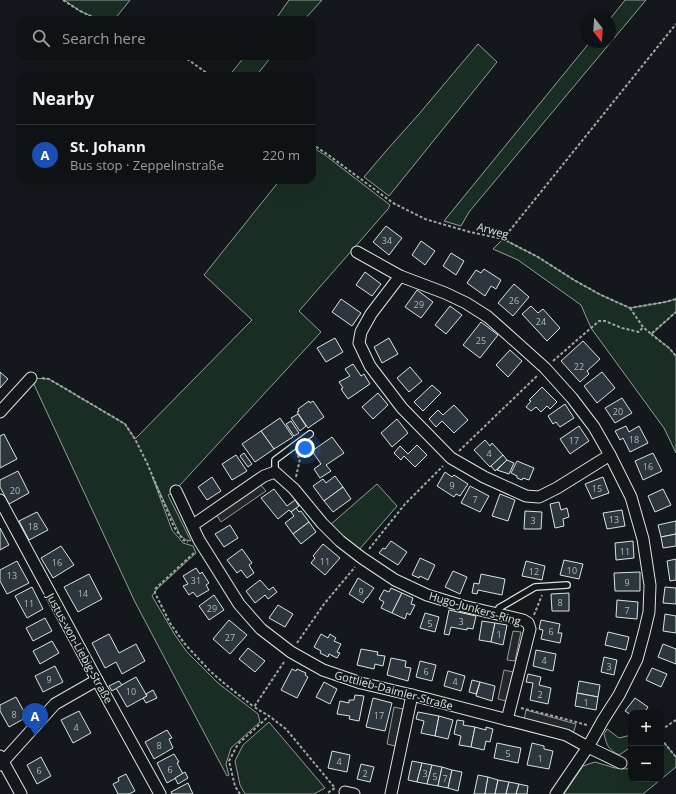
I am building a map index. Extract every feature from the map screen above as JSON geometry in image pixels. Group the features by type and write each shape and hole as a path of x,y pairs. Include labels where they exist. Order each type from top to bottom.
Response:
{"street":[{"path":"357,252 400,276 445,293 488,317 545,368 572,398 594,427 631,497 643,539 650,586 649,612 644,634 637,659 619,695 588,747 556,794"},
{"path":"400,276 371,314 361,332 359,343 370,366 402,408 451,458 484,477 526,496 539,497 557,488 610,456"},
{"path":"0,412 30,378"},
{"path":"193,525 264,476 275,472"},
{"name":"Hugo-Junkers-Ring","path":"275,472 294,489 322,524 340,541 395,580 428,594 463,606 523,620 528,623 530,629 507,720"},
{"name":"Gottlieb-Daimler-Straße","path":"176,490 201,542 239,604 261,629 291,652 323,670 361,683 566,735 621,763"},
{"name":"Justus-von-Liebig-Straße","path":"0,500 160,794"},
{"path":"21,794 1,761 55,704 97,680"},
{"path":"392,794 412,695"}],"lane":[{"path":"275,472 275,460 310,434"},
{"path":"498,614 499,608 535,588 568,584"}],"path":[{"path":"63,0 91,16"},
{"path":"503,239 676,24"},
{"path":"189,60 206,72"},
{"name":"Arweg","path":"316,147 393,203 442,224 503,239 538,257 601,295 630,308"},
{"path":"676,299 630,308 643,326 669,348 676,356"},
{"path":"651,334 676,312"},
{"path":"254,707 324,604 405,504 451,458 545,368 599,321 605,320 622,328 639,332 643,326"},
{"path":"30,378 50,379 125,424 135,439 147,463 174,528 183,540 191,543 201,542"},
{"path":"293,447 300,459 294,489"},
{"path":"201,542 155,589 155,593 170,623 184,643 210,671 254,707 286,729 335,788 326,794"},
{"path":"528,623 533,619 545,586"},
{"path":"510,706 561,718 598,730"},
{"path":"240,794 235,786 229,760 238,744 269,716"},
{"path":"664,728 676,720"},
{"path":"664,743 676,757"}],"green space":[{"path":"64,0 130,0 117,16 91,16"},
{"path":"289,0 322,0 308,16 278,16"},
{"path":"625,0 646,0 616,36 616,12"},
{"path":"478,44 497,62 389,196 364,177"},
{"path":"585,48 606,48 469,212 461,226 444,221"},
{"path":"242,60 269,60 259,72 232,72"},
{"path":"316,149 390,205 299,311 321,332 181,484 168,495 191,541 186,540 180,535 152,476 172,530 183,543 193,546 196,553 157,589 152,596 187,652 218,683 258,714 260,722 231,748 226,764 229,775 227,776 135,602 31,378 49,379 125,424 135,439 252,320 204,275 277,184 316,184"},
{"path":"503,239 538,257 601,295 630,308 676,299 676,312 652,334 676,356 676,453 664,428 591,328 581,305 518,260 493,249"},
{"path":"377,484 397,506 358,551 330,525"},
{"path":"269,722 325,788 314,794 245,794 240,785 235,761 243,745"},
{"path":"607,729 619,738 628,736 628,749 619,755 612,751 607,744 604,734"},
{"path":"664,743 676,757 676,767 664,777"},
{"path":"595,762 615,768 628,769 628,782 658,782 643,794 564,794 583,766"}],"shaded area":[{"path":"260,484 266,491 221,522 216,514"},
{"path":"513,631 521,632 515,661 507,660"},
{"path":"504,670 513,672 506,701 498,699"},
{"path":"394,707 403,709 395,746 387,744"},
{"path":"526,710 576,724 573,734 524,720"}],"building":[{"path":"386,226 402,238 389,255 373,242"},
{"path":"421,241 435,251 425,265 412,255"},
{"path":"451,253 464,261 456,275 443,266"},
{"path":"484,269 501,280 496,289 491,286 485,296 467,283 476,270 481,273"},
{"path":"365,272 381,284 372,296 356,285"},
{"path":"514,284 529,297 513,316 498,303"},
{"path":"417,290 433,302 421,318 405,307"},
{"path":"341,299 361,313 352,326 332,312"},
{"path":"450,306 462,315 446,334 435,325"},
{"path":"531,306 538,313 543,309 560,328 547,341 522,314"},
{"path":"481,322 498,335 480,358 463,345"},
{"path":"335,338 343,352 326,362 317,348"},
{"path":"389,338 398,354 382,363 374,347"},
{"path":"583,341 600,359 587,371 589,374 580,382 561,361"},
{"path":"510,350 522,361 508,377 496,365"},
{"path":"353,364 361,376 364,374 370,384 348,399 341,389 343,388 339,382 350,376 345,369"},
{"path":"410,367 422,381 409,392 397,378"},
{"path":"0,372 8,379 0,388"},
{"path":"602,372 615,388 597,403 584,386"},
{"path":"432,385 441,393 423,411 414,402"},
{"path":"542,387 557,402 550,409 547,406 541,412 536,407 531,411 526,407 531,401 529,400"},
{"path":"378,393 388,405 373,419 362,407"},
{"path":"622,398 632,413 615,423 605,408"},
{"path":"309,401 310,403 313,401 324,417 308,428 297,412 299,411 298,409"},
{"path":"565,404 574,418 560,427 556,422 553,424 548,416"},
{"path":"454,405 468,420 454,433 442,421 436,427 429,419 438,410 443,415"},
{"path":"298,414 306,426 300,431 291,418"},
{"path":"280,418 293,437 274,449 261,431"},
{"path":"397,419 408,433 392,447 381,433"},
{"path":"291,421 299,433 294,436 286,424"},
{"path":"579,426 589,441 570,454 560,439"},
{"path":"626,426 629,432 639,426 648,443 630,452 623,438 620,440 615,431"},
{"path":"261,431 274,449 255,462 242,444"},
{"path":"4,434 17,459 0,468 0,436"},
{"path":"332,437 344,453 326,465 331,471 320,478 314,469 321,464 312,451"},
{"path":"485,440 490,446 492,443 503,455 490,467 474,450"},
{"path":"417,445 427,455 415,467 404,456 401,460 394,453 400,446 408,454"},
{"path":"244,453 252,464 248,467 240,456"},
{"path":"653,453 662,471 643,480 635,461"},
{"path":"236,455 247,471 232,480 222,464"},
{"path":"503,455 507,460 495,471 491,466"},
{"path":"507,460 514,463 509,474 497,470"},
{"path":"517,461 534,468 529,480 523,478 522,480 511,473"},
{"path":"18,471 29,493 9,504 0,487 0,480"},
{"path":"445,472 452,477 454,475 468,484 460,496 456,494 454,497 437,486"},
{"path":"335,476 343,487 324,501 313,486 323,479 326,483"},
{"path":"212,477 221,491 207,500 198,487"},
{"path":"603,477 609,493 592,499 585,484"},
{"path":"470,486 489,496 480,512 461,503"},
{"path":"343,487 351,499 333,512 324,501"},
{"path":"274,489 287,506 295,500 299,506 291,512 289,510 278,519 261,498"},
{"path":"663,489 671,505 655,512 648,496"},
{"path":"500,494 515,500 508,521 492,516"},
{"path":"559,502 561,510 567,508 569,517 563,519 564,526 555,528 550,504"},
{"path":"296,508 299,512 301,511 309,522 293,534 285,523 294,516 291,512"},
{"path":"622,510 625,526 607,529 603,513"},
{"path":"525,511 542,512 541,529 524,529"},
{"path":"37,512 48,530 29,540 19,521"},
{"path":"676,521 676,534 661,537 658,525"},
{"path":"309,522 316,532 301,544 293,534"},
{"path":"230,525 238,538 224,547 215,534"},
{"path":"0,528 9,545 0,550"},
{"path":"676,534 676,546 663,548 661,537"},
{"path":"391,541 407,552 398,565 379,553 383,548 385,549"},
{"path":"633,541 634,558 616,560 615,543"},
{"path":"323,544 340,558 325,575 311,563 315,558 313,556"},
{"path":"61,546 74,565 53,578 41,558"},
{"path":"242,549 252,563 249,565 254,573 247,578 241,570 237,573 227,560"},
{"path":"420,558 435,565 428,580 420,576 419,578 412,575"},
{"path":"676,559 676,580 670,581 667,561"},
{"path":"564,560 583,564 579,579 560,575"},
{"path":"17,561 29,583 7,594 0,581 0,570"},
{"path":"526,561 545,566 542,580 522,576"},
{"path":"196,568 200,574 202,572 209,583 206,585 209,590 197,597 193,592 189,595 183,586 188,584 183,576"},
{"path":"453,571 467,577 460,594 445,587"},
{"path":"640,572 640,591 615,591 614,573"},
{"path":"89,574 102,599 78,612 64,587"},
{"path":"481,574 505,579 502,595 478,590 477,594 472,593 474,583 479,584"},
{"path":"358,578 374,588 363,603 349,594"},
{"path":"260,580 269,590 273,587 277,592 268,599 265,595 255,603 246,591"},
{"path":"32,587 43,609 27,618 15,596"},
{"path":"665,587 676,588 676,604 663,603"},
{"path":"391,588 402,593 392,613 381,608 384,602 379,599 384,590 389,592"},
{"path":"402,593 413,598 411,604 415,605 410,615 407,613 405,619 392,613"},
{"path":"569,593 569,611 552,611 551,594"},
{"path":"214,595 224,610 209,620 199,606"},
{"path":"617,600 638,602 637,619 616,617"},
{"path":"278,605 293,614 285,627 269,618"},
{"path":"449,610 476,616 473,629 467,628 467,630 451,627 449,635 444,634"},
{"path":"425,613 439,617 435,632 420,628"},
{"path":"665,614 676,616 676,633 663,631"},
{"path":"45,618 52,631 33,641 26,628"},
{"path":"229,620 247,635 230,654 213,639"},
{"path":"541,620 560,624 558,633 562,633 560,643 541,639 543,630 539,629"},
{"path":"482,621 495,623 491,642 479,640"},
{"path":"495,623 507,625 503,645 491,642"},
{"path":"608,632 629,637 626,650 605,645"},
{"path":"109,634 119,653 136,644 145,661 122,674 116,662 105,668 92,643"},
{"path":"321,634 328,638 330,634 336,638 334,641 341,644 337,652 340,653 337,658 329,654 328,657 320,653 321,651 314,647"},
{"path":"52,641 59,653 40,664 33,651"},
{"path":"663,644 676,649 676,664 658,657"},
{"path":"248,648 265,661 255,672 239,659"},
{"path":"361,649 378,652 377,655 385,656 383,666 375,664 374,669 357,665"},
{"path":"536,650 556,654 553,671 533,666"},
{"path":"604,657 617,660 614,675 601,672"},
{"path":"391,658 406,661 405,667 411,668 408,681 387,675"},
{"path":"420,661 436,665 432,681 416,677"},
{"path":"55,666 63,682 43,692 35,676"},
{"path":"652,668 667,674 661,687 646,680"},
{"path":"292,669 296,671 297,669 306,673 305,675 308,677 297,698 281,690"},
{"path":"448,671 465,676 461,691 444,686"},
{"path":"528,674 541,677 539,685 551,688 548,704 530,700 533,683 526,682"},
{"path":"136,677 147,696 127,707 116,688"},
{"path":"472,680 480,682 476,694 469,692"},
{"path":"119,681 122,685 112,691 109,686"},
{"path":"579,681 600,685 598,697 577,693"},
{"path":"324,682 337,689 330,704 316,697"},
{"path":"480,682 495,686 492,701 476,696"},
{"path":"153,690 157,698 146,703 143,698 147,696 146,694"},
{"path":"577,693 598,697 596,710 575,706"},
{"path":"355,695 364,696 359,721 349,719 350,716 337,714 340,701 349,703 349,700 354,700"},
{"path":"16,697 27,717 9,727 0,711 0,705"},
{"path":"373,698 392,703 385,731 366,727"},
{"path":"635,698 648,707 646,710 628,710 628,713 625,711"},
{"path":"79,711 91,733 73,743 61,720"},
{"path":"418,712 439,716 435,736 421,733 424,721 416,719"},
{"path":"439,716 453,720 448,739 435,736"},
{"path":"457,720 464,721 463,725 475,727 471,747 459,745 461,736 454,734"},
{"path":"475,727 486,730 486,727 493,729 490,742 486,741 484,750 471,747"},
{"path":"167,730 172,738 169,739 173,748 154,759 145,742"},
{"path":"497,743 521,748 518,763 494,758"},
{"path":"532,743 544,746 544,749 553,751 549,769 527,765"},
{"path":"332,751 350,755 347,772 328,768"},
{"path":"174,754 179,762 177,763 183,774 167,783 157,763"},
{"path":"41,757 51,776 37,784 27,765"},
{"path":"412,761 422,763 417,782 408,780"},
{"path":"422,763 432,765 427,784 417,782"},
{"path":"361,764 374,767 370,782 357,779"},
{"path":"432,765 442,767 438,786 427,784"},
{"path":"442,767 452,770 448,788 438,786"},
{"path":"452,770 462,772 458,791 448,788"},
{"path":"185,772 188,778 178,784 175,778"},
{"path":"126,774 135,791 129,794 118,794 113,784 119,781 118,778"},
{"path":"478,775 488,777 485,794 474,794"},
{"path":"488,777 498,780 495,794 485,794"},
{"path":"498,780 509,782 506,794 495,794"},
{"path":"509,782 519,784 516,794 506,794"},
{"path":"188,783 193,794 172,794 171,792"},
{"path":"519,784 528,786 527,794 516,794"}],"place":[{"name":"St. Johann","path":"35,736"}]}
